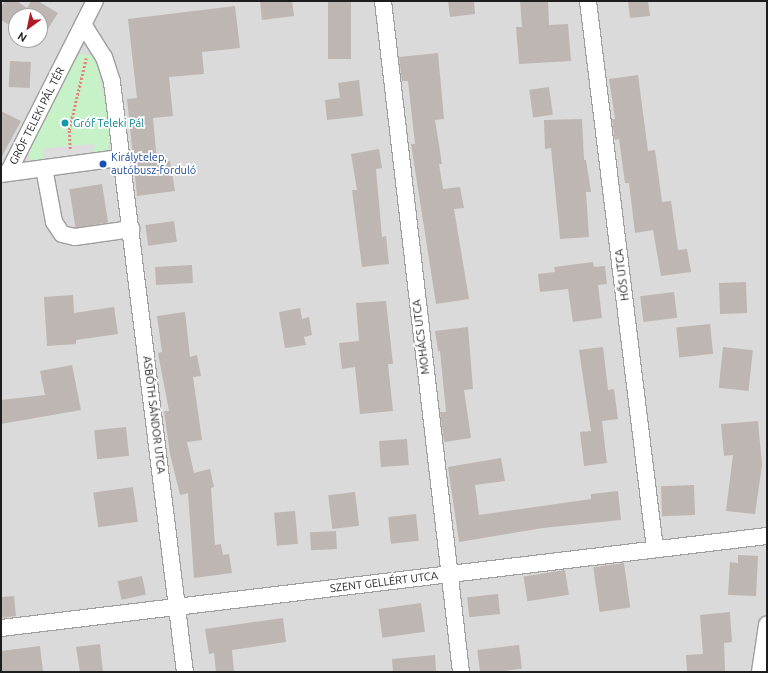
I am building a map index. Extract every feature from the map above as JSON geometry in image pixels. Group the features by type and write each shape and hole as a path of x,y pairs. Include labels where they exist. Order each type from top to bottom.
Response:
{"street":[{"name":"GRÓF TELEKI PÁL TÉR","path":"5,173 95,1"},
{"name":"MOHÁCS UTCA","path":"383,1 448,574 461,672"},
{"name":"HŐS UTCA","path":"588,1 655,549"},
{"path":"83,24 94,39 104,57 112,82 120,158"},
{"name":"GRÓF TELEKI PÁL TÉR","path":"5,173 120,158"},
{"name":"ASBÓTH SÁNDOR UTCA","path":"120,158 131,229 185,672"},
{"path":"44,168 54,222 62,234 75,236 131,229"},
{"name":"SZENT GELLÉRT UTCA","path":"1,628 767,536"},
{"path":"760,672 767,625"}],"path":[{"path":"73,164 69,130 75,95 88,50 94,39"}],"shaded area":[{"path":"1,1 767,1 767,672 1,672"},
{"path":"93,144 94,156 44,160 43,148"}],"green space":[{"path":"81,54 92,56 97,61 111,135 109,146 104,153 94,156 93,144 43,151 44,162 34,162 29,158 28,152 76,57"}],"building":[{"path":"5,1 17,1 27,8 8,8 8,24 1,20 1,7"},
{"path":"31,1 38,1 58,13 48,29 48,8 27,8"},
{"path":"260,1 292,1 294,16 262,20"},
{"path":"328,1 351,1 351,59 328,59"},
{"path":"448,1 474,1 475,14 450,17"},
{"path":"520,1 548,1 549,25 568,24 571,61 519,64 516,27 522,27"},
{"path":"628,1 648,1 650,16 630,18"},
{"path":"235,6 240,48 202,52 204,74 169,77 173,116 153,118 157,162 170,161 175,191 137,196 127,99 137,98 128,19"},
{"path":"438,53 444,119 435,120 442,164 439,164 443,189 460,187 464,208 454,209 469,299 436,304 411,144 415,144 408,81 402,81 399,57"},
{"path":"10,61 31,62 30,88 9,87"},
{"path":"638,75 648,151 655,150 662,202 671,201 678,250 687,249 691,272 661,276 653,230 635,233 629,183 625,183 619,139 615,140 612,119 615,119 609,79"},
{"path":"359,80 363,116 327,120 325,100 340,98 338,83"},
{"path":"549,87 553,115 533,118 529,90"},
{"path":"1,111 21,121 1,158"},
{"path":"582,119 584,160 586,160 591,192 586,192 589,237 560,239 551,148 545,149 544,120"},
{"path":"379,149 382,168 376,169 382,237 386,236 389,264 362,267 352,190 357,190 351,154"},
{"path":"102,184 108,223 76,228 69,189"},
{"path":"174,221 177,242 148,246 145,225"},
{"path":"593,262 594,267 605,266 607,284 598,285 602,318 573,322 568,289 540,292 538,274 555,272 554,267"},
{"path":"192,265 193,283 156,285 155,267"},
{"path":"746,282 747,313 720,314 719,283"},
{"path":"674,292 677,318 643,322 640,296"},
{"path":"73,295 74,313 114,307 118,334 76,340 76,344 47,346 44,297"},
{"path":"386,301 393,364 388,364 393,411 360,414 355,367 342,369 339,343 359,341 356,303"},
{"path":"300,308 302,319 309,317 312,335 304,337 306,345 285,348 279,312"},
{"path":"185,312 190,357 197,355 201,376 193,377 202,440 187,442 194,473 210,469 214,487 211,488 215,545 221,544 223,555 229,554 232,573 194,578 188,493 180,495 170,454 164,411 169,411 158,353 162,352 157,316"},
{"path":"710,324 713,354 679,357 676,328"},
{"path":"468,327 473,389 464,390 471,438 444,442 440,412 446,412 440,351 438,351 435,331"},
{"path":"603,347 608,390 614,389 618,419 602,421 607,463 584,466 580,432 591,431 579,350"},
{"path":"723,347 753,350 749,391 719,388"},
{"path":"72,365 81,410 1,424 1,400 45,395 40,371"},
{"path":"758,421 762,465 755,514 726,511 733,455 724,456 721,424"},
{"path":"126,427 129,456 97,459 94,430"},
{"path":"407,439 409,465 381,467 379,441"},
{"path":"501,458 505,481 475,485 479,515 591,499 591,494 618,491 621,520 543,528 459,542 448,467"},
{"path":"694,485 695,515 662,516 661,486"},
{"path":"133,487 138,522 98,527 93,493"},
{"path":"355,492 359,526 332,529 328,495"},
{"path":"295,511 298,544 277,546 274,513"},
{"path":"416,514 419,541 391,544 388,517"},
{"path":"336,531 337,549 311,550 310,532"},
{"path":"738,555 758,556 756,596 728,595 730,562 738,563"},
{"path":"624,563 630,608 600,612 593,567"},
{"path":"565,570 569,595 527,601 524,577"},
{"path":"142,576 146,595 121,600 118,581"},
{"path":"498,594 500,614 469,617 467,597"},
{"path":"14,596 16,616 1,618 1,597"},
{"path":"421,603 425,632 382,638 378,609"},
{"path":"730,612 732,642 724,643 725,672 687,672 686,655 703,654 700,615"},
{"path":"283,618 286,642 232,650 234,672 216,672 214,653 209,654 205,629"},
{"path":"100,644 103,672 80,672 76,647"},
{"path":"519,645 522,669 496,672 480,672 477,650"},
{"path":"40,646 43,672 1,672 1,651"},
{"path":"435,655 436,672 393,672 392,659"}],"place":[{"name":"Gróf Teleki Pál","path":"65,123"},
{"name":"Királytelep, autóbusz-forduló","path":"103,164"}]}
